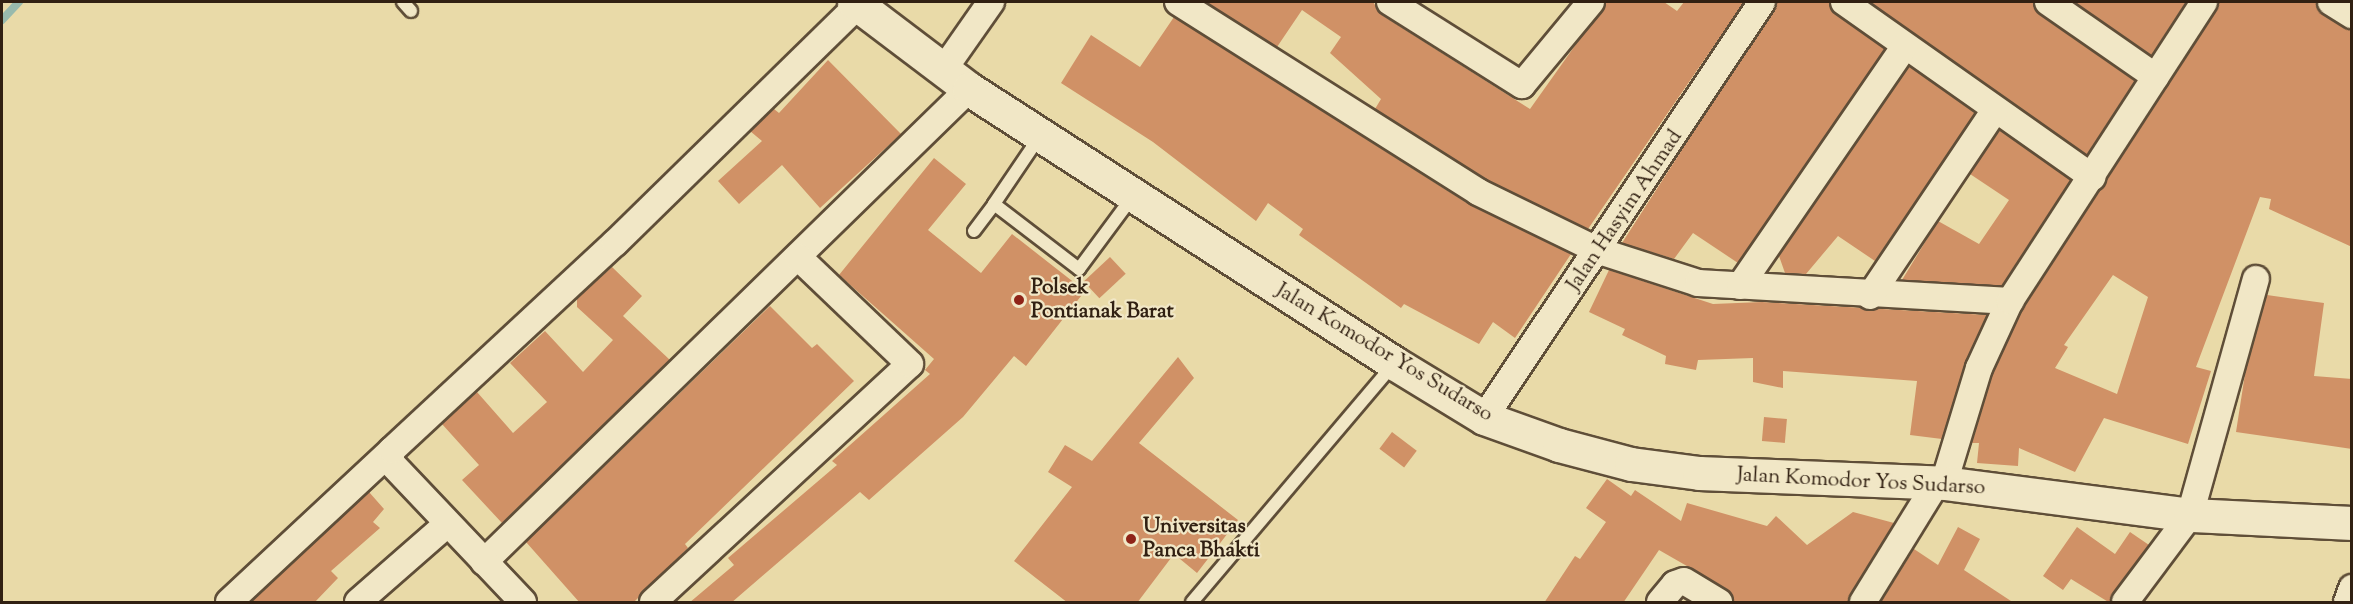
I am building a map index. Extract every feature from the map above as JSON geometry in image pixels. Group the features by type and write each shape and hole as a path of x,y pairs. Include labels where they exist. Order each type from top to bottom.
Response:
{"street":[{"path":"944,69 991,2"},
{"path":"1181,2 1478,192 1599,251 1698,283 1870,296 2010,301"},
{"path":"1389,2 1522,85 1591,2"},
{"name":"Jalan Hasyim Ahmad","path":"1484,417 1599,251 1762,2"},
{"path":"1844,2 2091,177"},
{"path":"2048,2 2156,77"},
{"path":"1863,603 1940,483 1979,368 2010,301 2204,2"},
{"path":"2331,2 2352,15"},
{"path":"228,603 615,243 856,3"},
{"name":"Jalan Komodor Yos Sudarso","path":"856,3 969,89 1394,363 1484,417 1559,445 1631,464 1699,473 1940,483 2190,515 2352,523"},
{"path":"1740,286 1905,46"},
{"path":"484,562 969,89"},
{"path":"1870,296 1995,110"},
{"path":"653,603 910,364 798,257"},
{"path":"2125,603 2190,515 2256,279"},
{"path":"392,450 390,462 446,525 523,603"},
{"path":"358,603 446,525"},
{"path":"1660,603 1675,584 1684,581 1719,603"},
{"path":"2347,603 2352,588"}],"lane":[{"path":"974,231 1041,135"},
{"path":"994,204 1078,269 1134,195"},
{"path":"1192,603 1394,363"}],"building":[{"path":"1205,2 1373,2 1382,15 1530,109 1606,2 1664,2 1677,11 1684,2 1744,2 1588,229 1485,179 1375,109 1381,99 1330,53 1341,37 1302,10 1277,47"},
{"path":"1777,2 1829,2 1835,14 1885,49 1738,263 1693,233 1674,259 1622,243"},
{"path":"1869,2 2033,2 2039,14 2135,81 2087,155"},
{"path":"2074,2 2186,2 2151,56"},
{"path":"2219,2 2316,2 2323,15 2352,30 2352,247 2269,209 2271,199 2260,197 2196,367 2211,371 2188,444 2104,418 2075,472 2019,448 2018,466 1977,463 1979,443 1972,443 1993,373 2023,308","holes":["2113,275 2148,297 2117,394 2055,368 2068,347 2064,345"]},
{"path":"1174,17 1470,205 1571,254 1515,338 1493,322 1479,344 1404,304 1401,308 1299,235 1303,229 1268,203 1256,221 1153,142 1061,83 1091,35 1140,67"},
{"path":"828,60 901,134 820,208 782,165 739,204 718,181 762,141 750,131 774,109 779,113"},
{"path":"1909,66 1975,113 1875,261 1838,236 1806,274 1785,273 1779,256"},
{"path":"2000,130 2071,180 2002,286 1902,280 1938,221 1979,244 2009,200 1970,174"},
{"path":"934,158 966,184 928,230 981,273 1012,234 1085,291 1026,366 1014,356 963,417 869,500 860,492 731,603 689,603 734,565 728,558 837,465 832,461 930,374 925,370 934,359 839,275"},
{"path":"1110,257 1126,274 1099,298 1084,282"},
{"path":"612,267 642,296 623,316 670,360 502,523 462,480 479,465 442,424 477,392 513,433 547,402 510,363 545,331 583,372 613,340 577,307 577,298"},
{"path":"1609,270 1713,304 1762,302 1987,315 1965,363 1942,439 1910,435 1917,381 1783,371 1783,388 1753,382 1753,358 1698,360 1696,370 1665,364 1666,356 1622,335 1625,329 1589,312"},
{"path":"2267,295 2324,303 2314,376 2352,379 2352,449 2236,432 2245,374"},
{"path":"770,306 812,348 817,344 854,381 685,544 688,548 633,603 580,603 526,542"},
{"path":"1178,357 1194,378 1139,443 1238,520 1197,573 1174,554 1137,603 1068,603 1014,561 1072,487 1048,472 1065,445 1092,461"},
{"path":"1764,417 1787,419 1785,443 1762,441"},
{"path":"1392,432 1417,451 1404,467 1379,449"},
{"path":"1607,479 1631,496 1635,490 1681,521 1687,503 1767,526 1776,516 1807,545 1853,512 1894,523 1848,603 1734,603 1727,589 1659,550 1623,603 1544,603 1575,556 1580,559 1606,522 1586,508"},
{"path":"369,492 384,509 373,522 380,528 331,571 338,578 314,603 250,603"},
{"path":"1958,527 1980,539 1964,570 2014,603 1880,603 1914,549 1938,565"},
{"path":"2077,527 2115,554 2130,532 2149,545 2110,603 2071,579 2063,590 2043,576"}],"waterway":[{"path":"2,20 19,2"}],"place":[{"name":"Polsek Pontianak Barat","path":"1019,300"},
{"name":"Universitas Panca Bhakti","path":"1131,539"}]}
